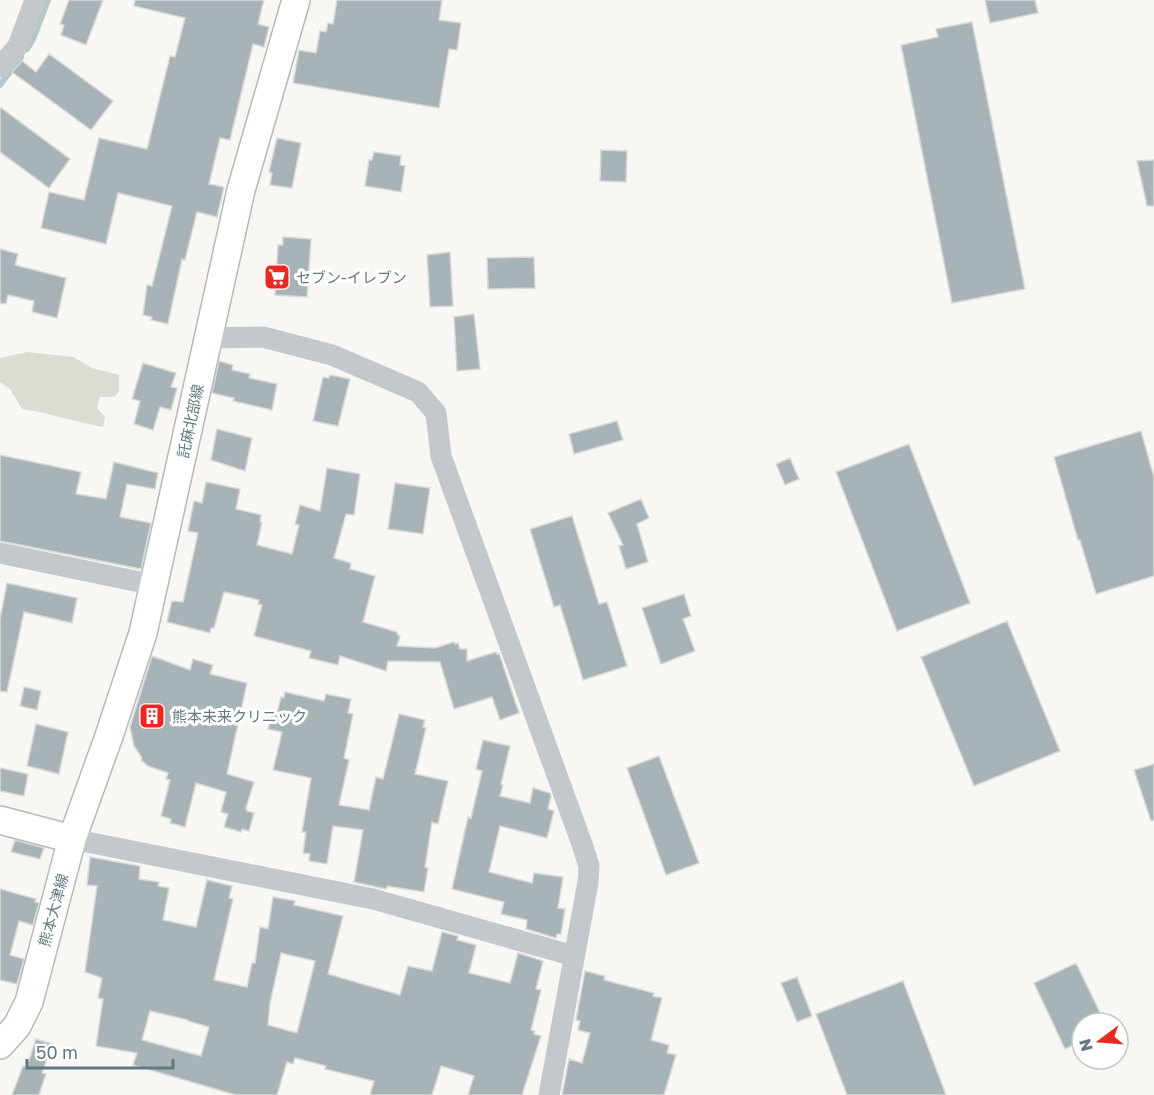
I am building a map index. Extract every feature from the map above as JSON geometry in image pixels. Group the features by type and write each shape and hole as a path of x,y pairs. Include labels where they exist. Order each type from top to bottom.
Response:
{"main road":[{"name":"託麻北部線","path":"72,839 139,644 241,190 296,0"},
{"path":"0,820 72,839"},
{"name":"熊本大津線","path":"0,1045 17,1026 29,1002 72,839"}],"street":[{"path":"0,67 18,46 35,0"},
{"path":"207,338 263,337 332,355 418,392 436,413 441,456 589,866 549,1095"},
{"path":"0,553 154,585"},
{"path":"72,839 373,899 574,956"}],"shaded area":[{"path":"28,352 73,357 92,368 119,375 119,392 114,397 100,397 97,408 105,417 103,427 22,409 10,389 0,382 0,358"}],"building":[{"path":"69,0 103,0 86,45 61,35 64,25 60,24"},
{"path":"135,0 264,0 258,24 269,27 264,47 253,44 230,140 220,138 209,184 224,187 217,217 197,212 185,260 182,259 168,324 151,320 152,317 143,315 147,285 152,286 172,206 118,193 106,244 41,228 49,192 84,200 99,138 147,149 170,56 175,57 185,18 134,6"},
{"path":"337,0 442,0 439,20 461,23 457,50 449,49 439,108 293,83 299,50 316,53 320,31 326,32 328,23 333,24"},
{"path":"985,0 1035,0 1038,13 990,23"},
{"path":"972,22 1025,289 952,303 901,45 938,37 936,29"},
{"path":"49,54 113,101 91,130 12,72 22,61 36,72"},
{"path":"0,107 70,159 49,188 0,152"},
{"path":"277,138 301,143 292,188 270,185 272,173 269,172"},
{"path":"601,150 627,151 626,182 600,181"},
{"path":"374,152 401,156 400,165 405,166 401,192 365,186 369,160 372,160"},
{"path":"1154,160 1154,206 1147,206 1137,161"},
{"path":"283,237 311,239 307,297 275,295 278,245 283,245"},
{"path":"0,249 18,254 15,265 66,278 57,318 32,312 34,301 8,295 6,304 0,303"},
{"path":"450,252 453,306 430,307 427,255"},
{"path":"534,257 535,288 488,289 487,258"},
{"path":"474,314 480,369 457,371 454,317"},
{"path":"219,361 233,365 232,370 250,374 249,378 277,384 272,410 233,401 234,398 212,393"},
{"path":"143,363 176,373 171,387 177,388 171,410 160,407 153,430 134,424 140,401 132,399"},
{"path":"330,375 350,379 338,426 313,421 323,377 329,378"},
{"path":"617,421 623,440 574,454 569,434"},
{"path":"217,429 252,438 245,471 211,460"},
{"path":"1141,431 1154,477 1154,576 1096,594 1054,457"},
{"path":"909,444 970,603 897,631 836,472"},
{"path":"0,455 81,472 76,494 106,499 114,462 158,473 155,489 127,484 120,517 151,523 141,569 0,541"},
{"path":"790,458 799,479 785,485 776,464"},
{"path":"327,468 360,474 354,515 346,514 334,558 351,563 350,569 375,576 363,622 397,632 400,636 397,646 435,648 454,642 458,643 460,649 467,649 467,661 499,653 519,713 500,720 492,697 454,709 440,662 388,661 386,671 340,656 338,665 309,658 311,651 254,636 262,605 258,604 259,600 224,592 214,628 211,628 210,633 167,622 172,601 183,602 198,533 188,531 194,501 202,503 206,482 240,489 236,509 261,515 260,522 262,522 257,545 292,554 299,525 295,524 300,505 320,511"},
{"path":"395,483 430,488 423,534 388,529"},
{"path":"641,499 649,518 637,524 648,562 626,569 619,546 623,545 608,513"},
{"path":"572,516 599,604 607,602 627,666 583,680 560,605 554,607 530,529"},
{"path":"7,583 77,598 72,623 24,612 7,692 0,691 0,619"},
{"path":"684,594 691,616 683,619 695,651 661,664 642,608"},
{"path":"1007,621 1060,751 974,786 921,657"},
{"path":"152,656 190,670 193,659 213,665 210,674 247,683 227,774 254,782 246,808 247,811 254,813 249,831 242,829 241,832 224,827 228,814 221,812 226,792 196,783 185,827 170,823 171,819 161,816 170,780 166,779 168,773 148,766 141,760 134,746 130,727"},
{"path":"24,687 41,691 37,710 20,706"},
{"path":"285,692 324,701 326,694 351,699 348,713 353,714 344,758 349,760 339,805 369,810 376,777 383,779 399,714 425,720 423,727 426,728 415,774 448,781 438,824 432,822 425,867 428,868 424,892 387,886 386,889 354,882 363,830 333,826 327,864 309,861 310,854 303,853 306,832 302,832 311,778 273,770 282,732 268,729 272,712 277,713 281,697 284,698"},
{"path":"36,724 68,732 59,774 27,766"},
{"path":"483,740 510,746 500,796 530,803 533,788 550,793 548,809 554,811 547,838 500,826 489,872 532,883 534,873 563,877 558,908 565,909 561,934 557,934 556,938 526,929 527,920 501,914 504,902 452,889 468,817 471,818 482,771 476,769"},
{"path":"659,756 699,863 666,875 627,768"},
{"path":"1154,764 1154,820 1151,821 1134,770"},
{"path":"0,768 28,774 24,796 0,791"},
{"path":"15,840 44,848 40,859 11,852"},
{"path":"90,857 140,866 139,879 159,882 158,886 169,888 163,920 196,927 207,880 232,886 229,898 233,899 214,980 247,987 252,963 255,963 260,927 268,929 273,897 295,901 294,905 343,916 328,974 400,995 408,966 432,971 442,932 458,936 457,940 476,945 469,973 510,983 518,953 543,961 536,989 541,990 531,1030 535,1031 534,1034 541,1036 522,1095 468,1095 474,1076 441,1066 432,1095 370,1095 374,1081 325,1069 326,1066 295,1058 293,1064 287,1062 277,1095 236,1095 133,1065 137,1053 96,1046 103,999 98,998 102,978 85,972 97,886 87,885","holes":["281,953 315,961 297,1033 268,1025 270,1003","150,1011 209,1027 201,1056 142,1040"]},
{"path":"0,889 36,899 35,902 39,903 33,925 19,921 10,955 24,959 17,984 0,980"},
{"path":"1076,963 1099,1011 1070,1011 1070,1047 1065,1049 1034,983"},
{"path":"585,971 605,976 604,980 654,993 653,996 662,998 651,1040 669,1045 667,1053 676,1055 664,1095 562,1095 569,1059 582,1063 590,1033 578,1030 580,1021 576,1020"},
{"path":"797,977 812,1016 797,1022 781,983"},
{"path":"903,981 946,1095 847,1095 816,1014"},
{"path":"36,1039 52,1044 42,1073 46,1074 39,1095 12,1095 23,1066 27,1067"}],"waterway":[{"path":"27,49 48,0"},
{"path":"0,85 21,57"}],"place":[{"name":"セブン-イレブン","path":"277,277"},
{"name":"熊本未来クリニック","path":"152,716"}]}
